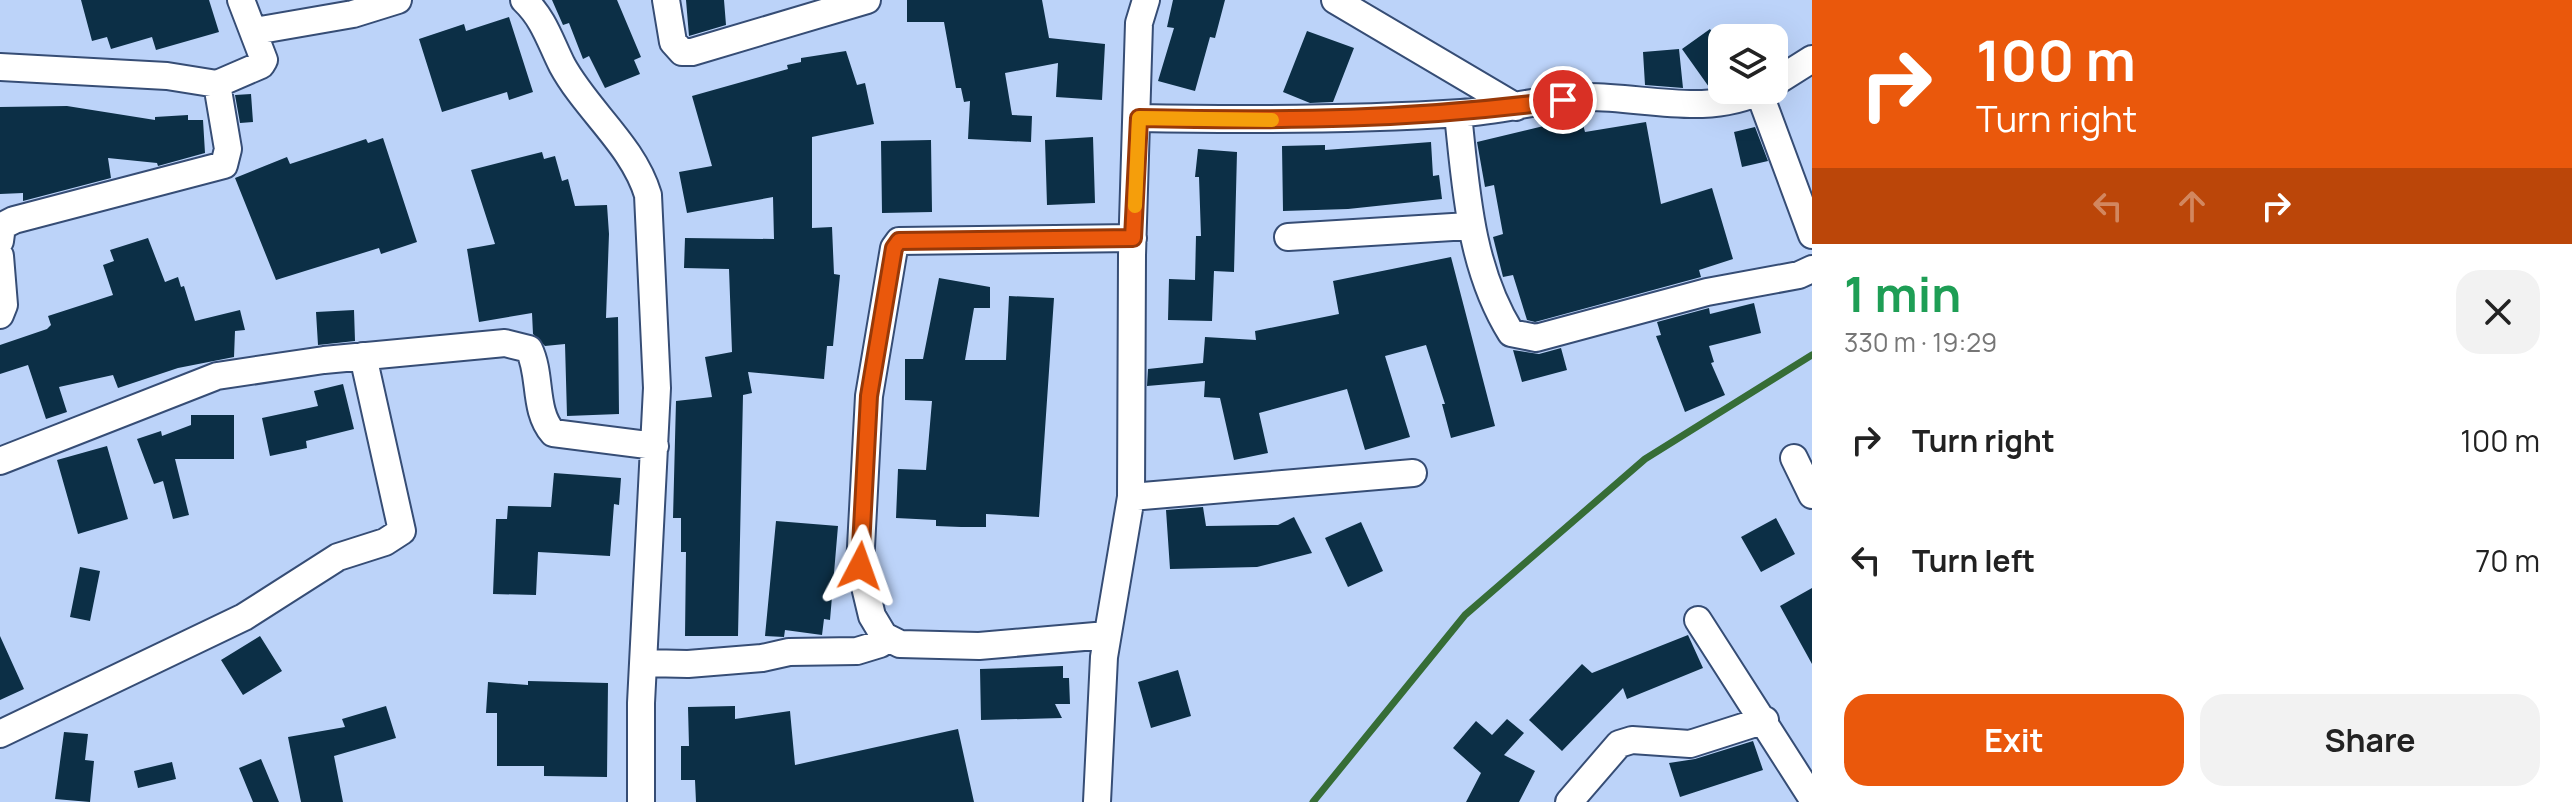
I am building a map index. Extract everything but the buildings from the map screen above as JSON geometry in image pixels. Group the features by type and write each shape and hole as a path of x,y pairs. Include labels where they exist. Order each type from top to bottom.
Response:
{"street":[{"path":"0,67 167,76 217,84 261,65 264,60 241,0"},
{"path":"255,31 353,14 398,0"},
{"path":"524,0 536,11 562,64 598,119 626,150 645,185 657,388 641,802"},
{"path":"666,0 673,42 682,52 692,52 867,0"},
{"path":"1097,802 1107,635 1131,497 1139,23 1146,0"},
{"path":"1335,0 1516,107"},
{"path":"1788,74 1812,59"},
{"path":"0,241 2,226 14,220 224,165 228,149 217,84"},
{"path":"1139,118 1318,121 1458,114 1587,97 1682,105 1708,103"},
{"path":"1770,104 1812,235"},
{"path":"1458,114 1469,226 1501,318 1511,333 1536,338 1707,292 1799,275 1812,269"},
{"path":"1288,237 1469,226"},
{"path":"1107,635 950,647 900,644 884,636 864,595 860,566 869,396 894,248 907,238 1133,238"},
{"path":"0,256 4,305 0,315"},
{"path":"0,461 151,399 217,376 363,356 518,344 529,349 534,359 542,413 553,433 655,446"},
{"path":"0,734 244,617 338,557 385,542 402,531 363,356"},
{"path":"1794,458 1812,495"},
{"path":"1131,497 1413,473"},
{"path":"1698,620 1765,720 1812,798"},
{"path":"644,663 688,664 762,658 789,652 857,651 880,644 884,636"},
{"path":"1569,802 1619,744 1632,740 1690,744 1765,720"}],"waterway":[{"path":"1313,802 1465,615 1645,459 1812,355"}],"slow traffic":[{"path":"1135,206 1139,118 1272,120"}],"route":[{"path":"860,566 866,500 869,396 894,248 899,241 907,238 1133,238 1139,118 1318,121 1477,112 1563,100"}]}
